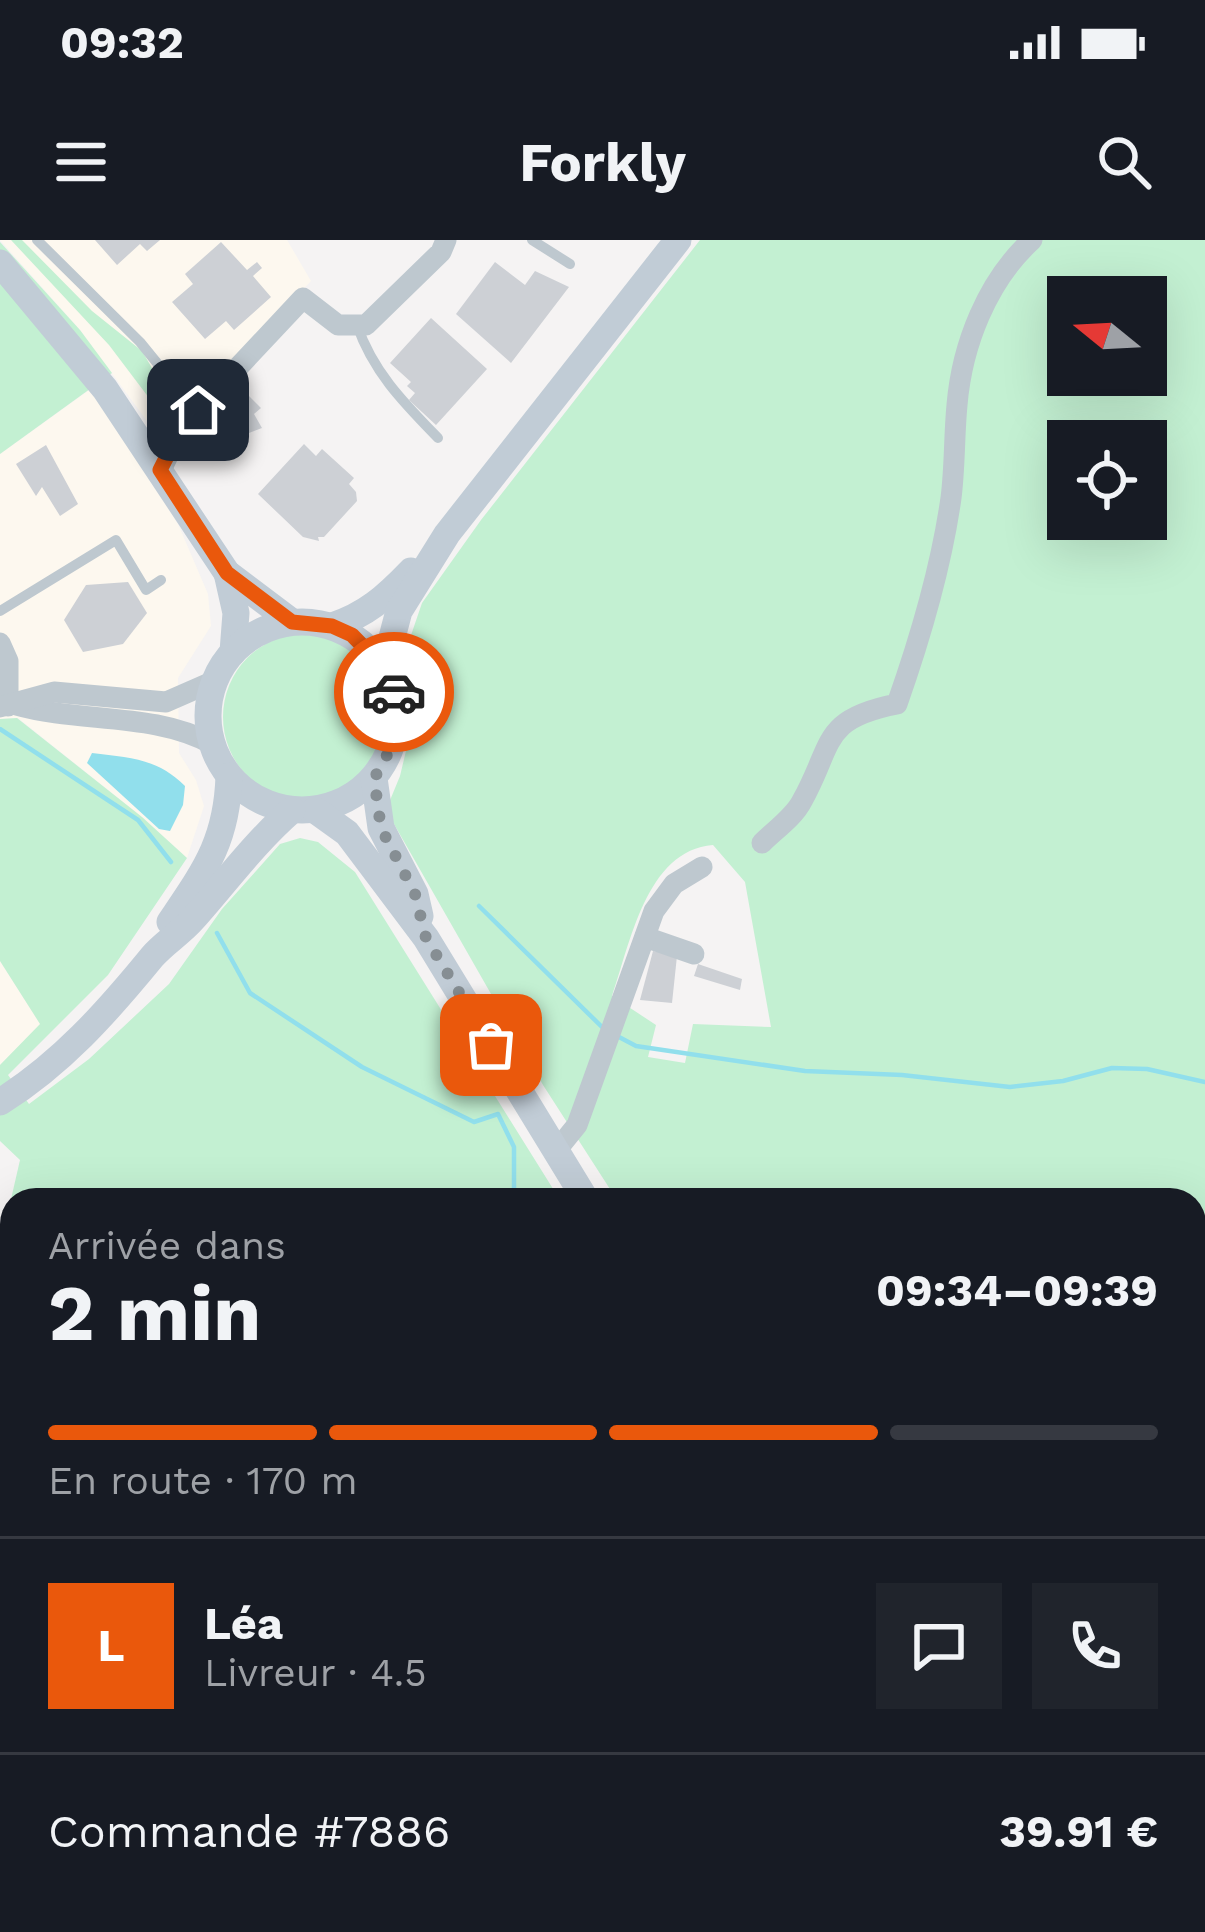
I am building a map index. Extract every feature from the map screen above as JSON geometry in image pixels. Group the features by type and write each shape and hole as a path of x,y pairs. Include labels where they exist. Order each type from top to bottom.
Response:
{"main road":[{"path":"332,626 381,603 447,534 678,240"},
{"path":"0,263 105,389 227,573 292,622"},
{"path":"384,668 399,611 447,534"},
{"path":"227,573 236,613 233,652"},
{"path":"0,1102 42,1073 99,1022 263,835 294,809 357,793 374,778 387,758 397,713 393,690 384,668 352,635 332,626 292,622 250,637 233,652 214,681 209,702 212,744 242,789 294,809 347,833 426,938 579,1188"},
{"path":"166,943 222,837 230,776"},
{"path":"374,778 381,828 415,894 426,938"}],"street":[{"path":"160,470 185,423 303,298 338,325 366,326 441,252 446,240"},
{"path":"762,843 801,805 830,737 865,710 897,704 928,614 951,497 957,399 976,324 995,281 1032,240"},
{"path":"0,644 8,661 8,706"},
{"path":"8,706 54,692 166,702 214,681"},
{"path":"8,706 173,728 212,744"},
{"path":"556,1151 577,1125 654,910 674,884 701,867"},
{"path":"645,937 694,953"}],"lane":[{"path":"37,240 166,374 185,423"},
{"path":"532,240 570,264"},
{"path":"356,325 389,389 438,438"},
{"path":"0,611 116,540 146,590 161,580"}],"shaded area":[{"path":"0,240 287,240 311,281 161,440 80,330"},
{"path":"92,388 178,524 208,594 211,626 178,678 179,753 196,780 204,806 187,858 18,718 0,719 0,454"},
{"path":"0,961 41,1025 0,1065"}],"green space":[{"path":"11,240 22,240 92,311 142,351 173,404 174,431 109,345"},
{"path":"700,240 1205,240 1205,1188 609,1188 543,1085 386,810 400,776 419,696 408,644 422,603 481,520","holes":["713,845 745,882 771,1027 693,1024 685,1063 648,1057 656,1025 612,996 644,903 671,864 690,851"]},
{"path":"0,242 80,330 112,373 0,454"},
{"path":"307,633 339,640 366,658 384,685 391,717 384,749 366,776 339,794 307,801 275,794 248,776 230,749 223,717 230,685 248,658 275,640"},
{"path":"17,718 187,858 108,975 8,1075 29,1104 89,1059 169,984 222,909 280,844 300,838 318,842 355,872 552,1188 14,1188 20,1160 0,1141 0,1065 40,1024 0,961 0,719"}],"water":[{"path":"92,753 153,765 185,786 183,805 170,831 159,829 87,763"}],"building":[{"path":"95,240 160,240 147,251 140,244 117,265"},
{"path":"221,242 247,270 257,262 262,268 253,276 271,297 234,330 226,321 205,339 172,302 193,284 185,274"},
{"path":"495,262 525,285 535,271 569,287 511,363 456,314"},
{"path":"431,318 487,369 436,425 409,400 415,393 407,386 411,382 390,363"},
{"path":"244,391 261,408 254,414 262,428 249,433 242,427 236,434 219,418"},
{"path":"304,444 316,456 322,449 354,478 349,484 357,501 319,541 303,537 258,494"},
{"path":"46,445 78,504 60,516 42,487 36,496 16,464"},
{"path":"128,582 147,613 123,644 83,652 64,620 86,585"},
{"path":"653,951 677,956 672,1003 640,1000"},
{"path":"698,964 742,979 740,990 694,976"}],"waterway":[{"path":"0,729 138,820 171,862"},
{"path":"479,906 604,1029"},
{"path":"217,933 250,993 362,1067 474,1122 498,1114 514,1147 514,1188"},
{"path":"619,1037 636,1046 805,1071 1010,1087 1063,1081 1112,1068 1147,1069 1205,1082"}],"way so far":[{"path":"394,692 394,736 374,778 379,821 415,894 426,938 491,1045"}],"route":[{"path":"198,410 187,417 160,470 227,573 292,622 332,626 352,635 384,668 394,692"}]}
